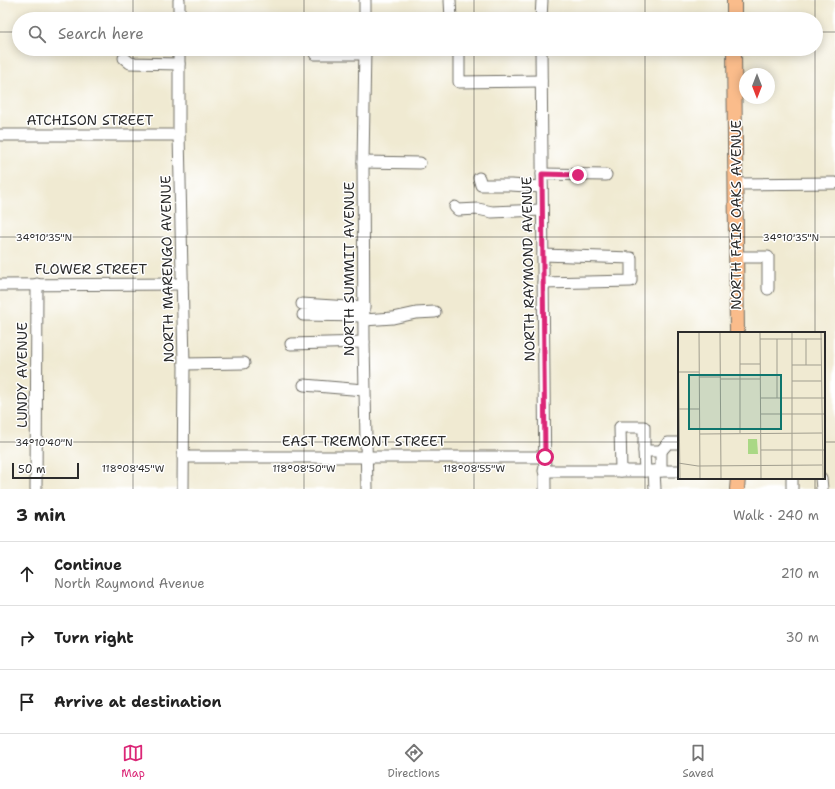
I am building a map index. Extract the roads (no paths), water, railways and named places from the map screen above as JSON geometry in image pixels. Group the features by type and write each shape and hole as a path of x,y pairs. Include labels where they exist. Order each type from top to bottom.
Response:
{"main road":[{"path":"734,0 734,12"},
{"name":"NORTH FAIR OAKS AVENUE","path":"734,56 736,332"}],"street":[{"path":"179,0 179,12"},
{"path":"365,0 365,12"},
{"path":"450,0 451,12"},
{"path":"541,12 542,0"},
{"name":"NORTH MARENGO AVENUE","path":"179,56 179,135 184,364 183,489"},
{"name":"NORTH SUMMIT AVENUE","path":"365,56 363,162 364,390 368,489"},
{"path":"459,56 459,82 541,81"},
{"name":"NORTH RAYMOND AVENUE","path":"541,56 545,489"},
{"path":"124,58 130,63 179,64"},
{"name":"ATCHISON STREET","path":"0,135 179,135"},
{"path":"363,162 420,163"},
{"path":"542,174 606,175"},
{"path":"479,178 481,185 542,187"},
{"path":"735,184 835,183"},
{"path":"454,207 458,210 492,212 542,210"},
{"path":"543,255 631,258 631,281 543,283"},
{"path":"736,257 768,257 768,288"},
{"name":"FLOWER STREET","path":"0,284 182,284"},
{"name":"LUNDY AVENUE","path":"36,489 37,284"},
{"path":"302,309 348,307 364,314 393,318 416,313 436,312"},
{"path":"291,344 364,342"},
{"path":"184,364 244,363"},
{"path":"304,385 364,390"},
{"path":"621,471 620,427 644,427 644,451 653,471 655,489"},
{"path":"653,471 661,451 668,443 678,443"},
{"path":"644,451 661,451"},
{"name":"EAST TREMONT STREET","path":"183,457 545,457"},
{"path":"544,472 678,471"},
{"path":"821,479 822,489"}]}
